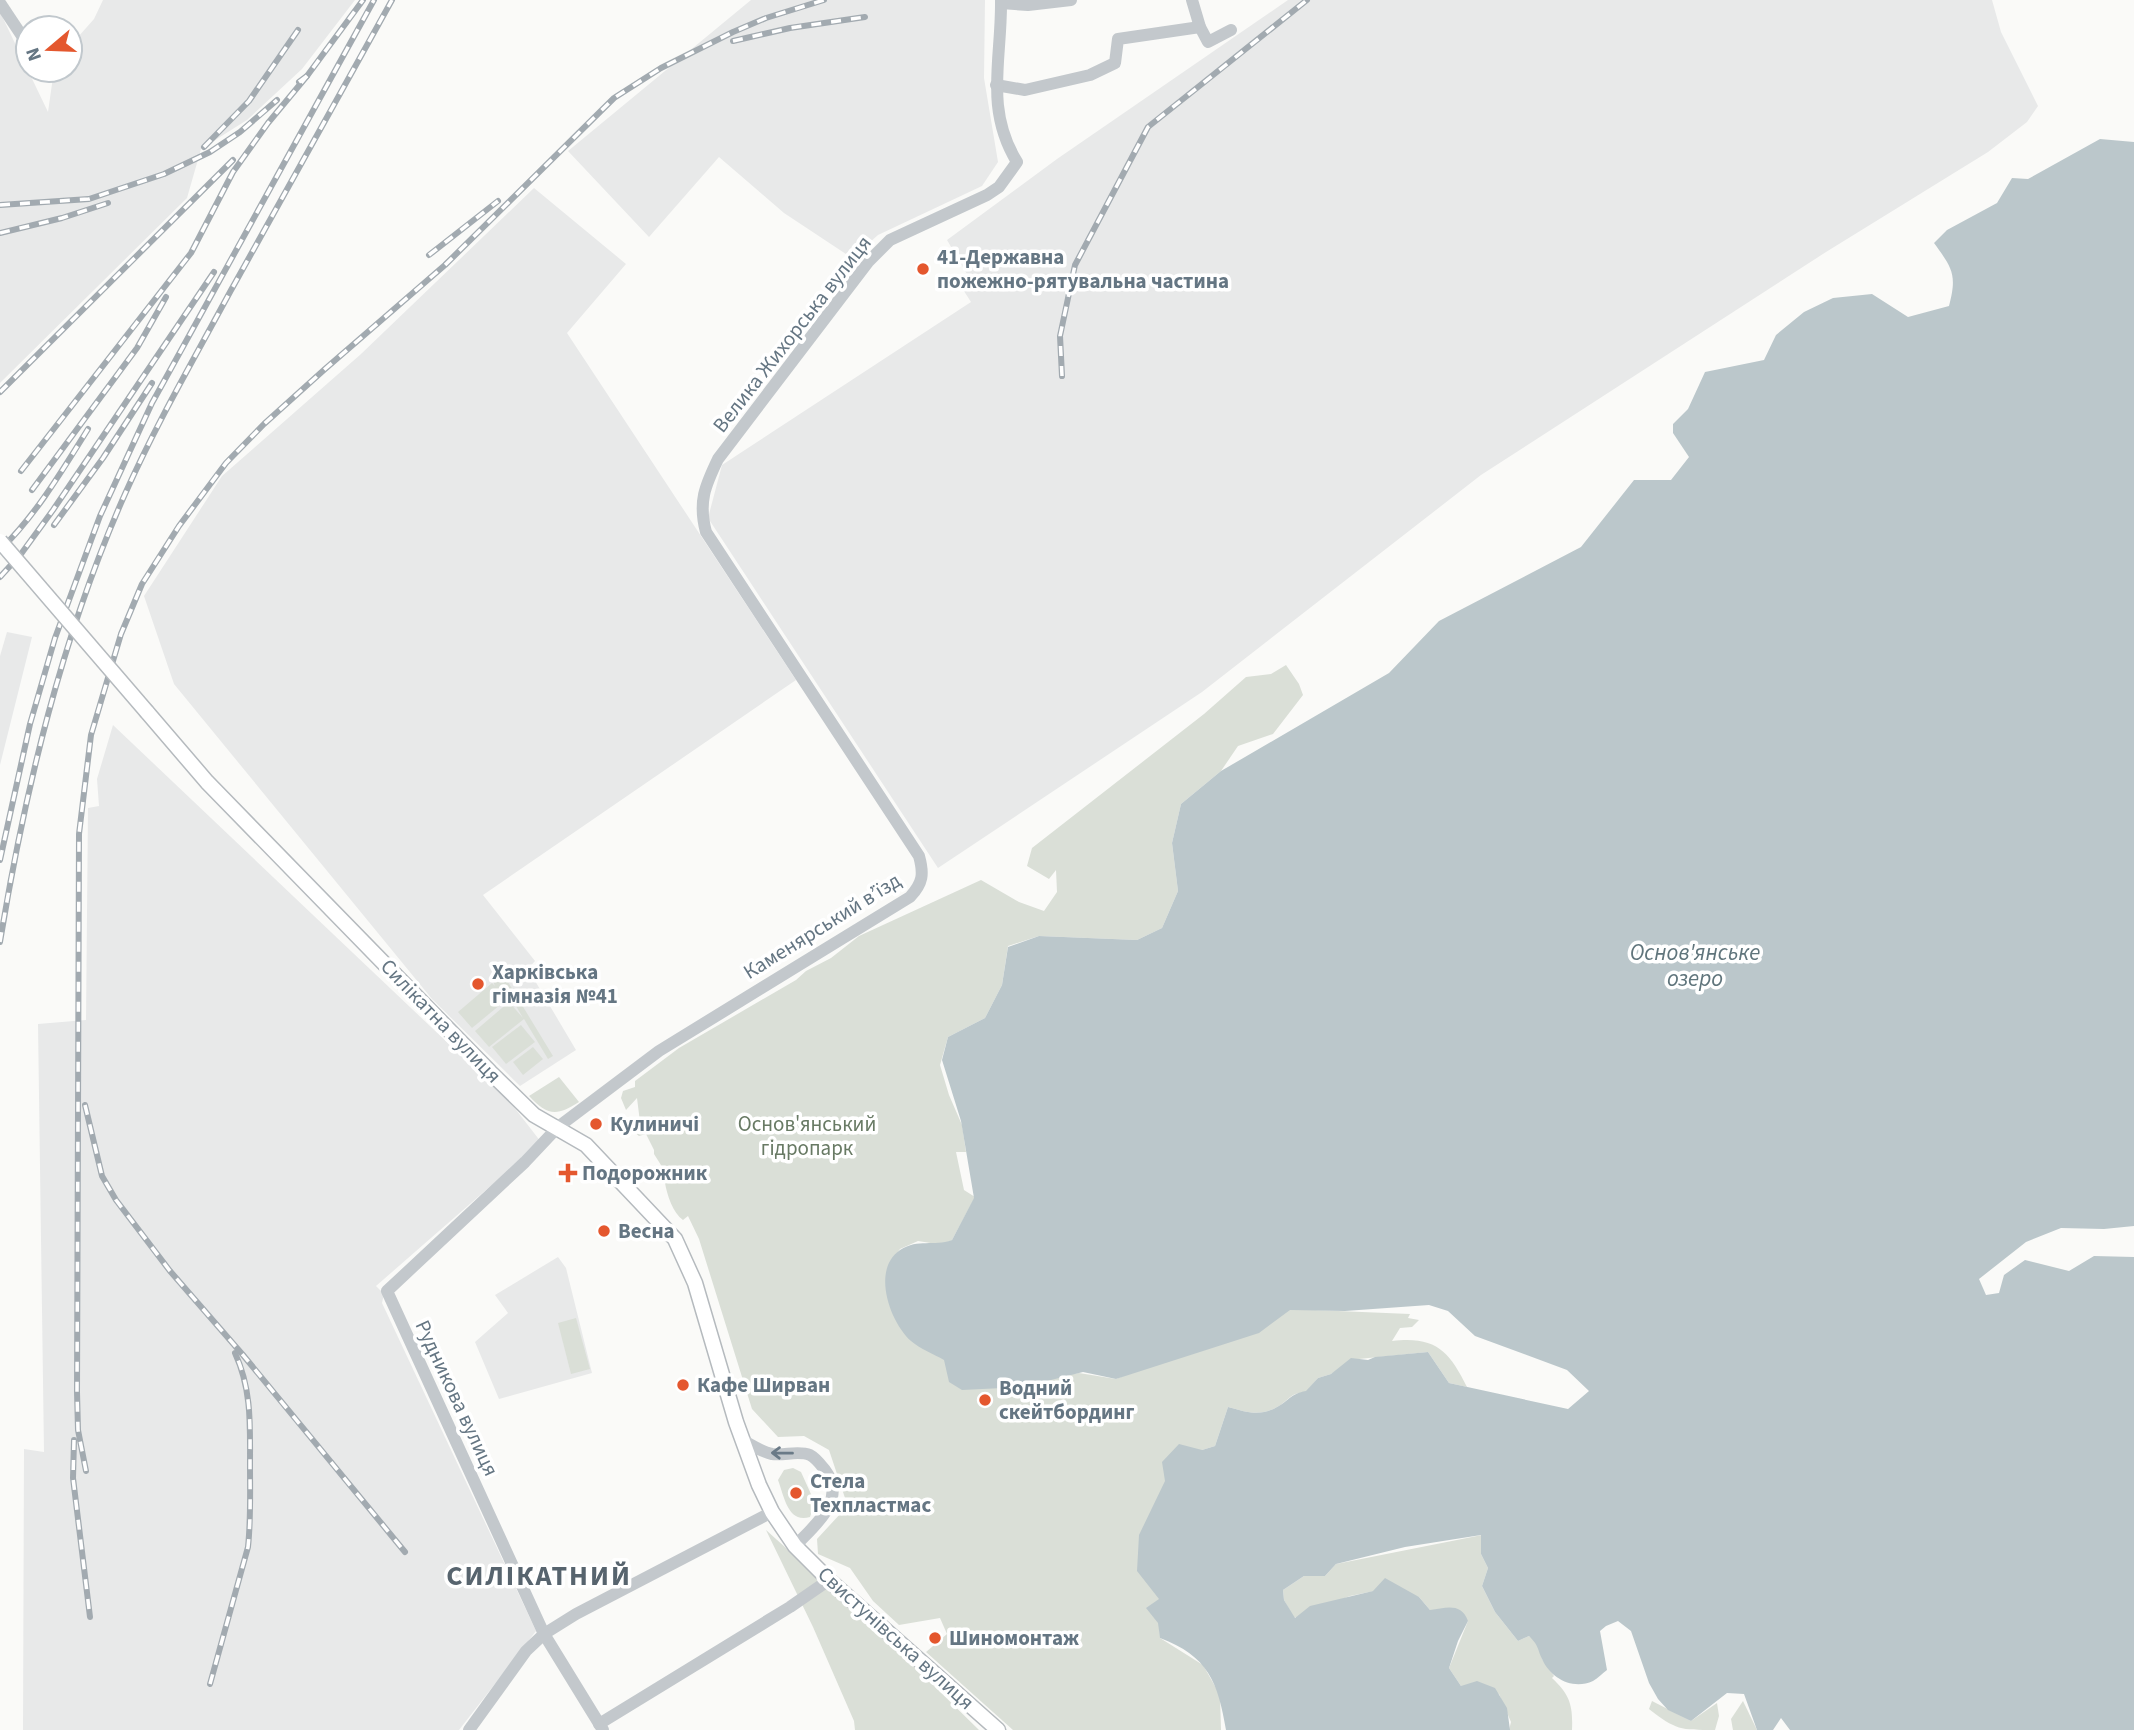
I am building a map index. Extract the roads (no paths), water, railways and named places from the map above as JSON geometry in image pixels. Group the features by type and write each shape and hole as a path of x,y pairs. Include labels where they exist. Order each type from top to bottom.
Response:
{"main road":[{"name":"Силікатна вулиця","path":"0,541 208,782 489,1072 534,1115 586,1146 675,1239 695,1283 742,1440 772,1512 795,1546"},
{"name":"Свистунівська вулиця","path":"795,1546 829,1580 998,1730"}],"street":[{"path":"1071,0 1028,5 1001,1 996,85 1025,90 1090,75 1115,62 1118,39 1200,27"},
{"path":"1192,0 1200,27 1208,42 1231,30"},
{"path":"0,3 14,24"},
{"name":"Велика Жихорська вулиця","path":"701,513 705,488 718,459 868,262 890,240 999,187 1017,162 1006,145 995,94 996,85"},
{"name":"Каменярський в’їзд","path":"558,1128 659,1051 910,897 920,886 923,873 919,856 706,532 701,513"},
{"name":"Рудникова вулиця","path":"558,1128 387,1291 544,1634 601,1727"},
{"path":"742,1440 772,1454 801,1453 811,1456 830,1476 832,1503 795,1546"},
{"path":"471,1729 526,1651 544,1634 611,1595 772,1512"},
{"path":"601,1727 829,1580"}],"water":[{"name":"Основ'янське озеро","path":"2100,139 2134,142 2134,1226 2104,1229 2061,1228 2026,1242 1979,1279 1986,1295 1999,1293 2004,1275 2025,1260 2069,1271 2094,1256 2134,1257 2134,1730 1790,1730 1781,1718 1773,1730 1757,1730 1744,1694 1727,1693 1691,1721 1668,1710 1658,1699 1649,1683 1631,1631 1618,1621 1600,1631 1607,1670 1597,1678 1585,1683 1570,1683 1551,1672 1532,1639 1529,1636 1518,1641 1495,1612 1482,1586 1488,1568 1481,1554 1481,1535 1405,1547 1336,1564 1325,1576 1304,1576 1283,1590 1284,1600 1295,1618 1310,1606 1373,1591 1385,1578 1419,1597 1430,1610 1452,1608 1461,1611 1468,1621 1449,1668 1461,1686 1477,1681 1495,1688 1507,1708 1510,1730 1226,1730 1219,1698 1208,1673 1189,1653 1160,1638 1158,1623 1146,1608 1159,1599 1137,1571 1139,1535 1165,1481 1162,1462 1179,1444 1202,1450 1215,1446 1228,1407 1253,1413 1271,1410 1306,1391 1318,1378 1331,1374 1351,1358 1368,1360 1428,1352 1449,1383 1568,1409 1589,1391 1567,1370 1475,1336 1448,1311 1429,1305 1345,1311 1290,1310 1259,1333 1116,1379 1083,1372 1023,1387 962,1390 949,1382 944,1360 915,1344 903,1332 891,1309 885,1283 891,1259 900,1250 913,1244 952,1240 974,1198 961,1121 942,1060 948,1037 985,1018 1002,985 1008,947 1039,936 1137,940 1162,928 1178,891 1172,843 1181,804 1221,771 1389,673 1439,621 1581,547 1634,480 1671,480 1689,457 1673,433 1673,424 1688,409 1705,372 1764,360 1776,335 1804,312 1833,298 1872,294 1908,317 1949,306 1953,287 1952,273 1934,243 1947,230 1997,203 2012,178 2028,179"}],"railway":[{"path":"299,82 307,76 363,0"},
{"path":"0,860 30,724 55,638 100,516 152,403 374,0"},
{"path":"0,942 21,827 48,714 82,602 125,494 162,417 392,0"},
{"path":"86,1471 78,1430 77,1392 79,834 91,735 121,634 142,584 179,526 226,463 264,424 445,265 614,98 661,68 733,32 766,18 824,0"},
{"path":"1062,376 1060,336 1075,265 1148,127 1307,0"},
{"path":"733,41 790,28 865,17"},
{"path":"204,147 249,101 298,30"},
{"path":"21,471 191,253 233,172 268,123 307,76"},
{"path":"0,205 89,199 164,174 210,152 240,132 277,100"},
{"path":"0,392 233,160"},
{"path":"429,255 498,201"},
{"path":"0,233 62,218 108,203"},
{"path":"0,577 21,554 53,510 214,272"},
{"path":"32,490 137,348 166,297"},
{"path":"54,525 103,458 152,383"},
{"path":"0,550 37,507 88,429"},
{"path":"85,1105 102,1176 116,1200 170,1271 243,1355 405,1552"},
{"path":"210,1684 249,1537 249,1408 245,1381 235,1353"},
{"path":"74,1440 73,1478 90,1617"}],"place":[{"name":"41-Державна пожежно-рятувальна частина","path":"923,269"},
{"name":"Харківська гімназія №41","path":"478,984"},
{"name":"Кулиничі","path":"596,1124"},
{"name":"Подорожник","path":"568,1173"},
{"name":"Весна","path":"604,1231"},
{"name":"Кафе Ширван","path":"683,1385"},
{"name":"Водний скейтбординг","path":"985,1400"},
{"name":"Стела Техпластмас","path":"796,1493"},
{"name":"Шиномонтаж","path":"935,1638"}],"district":[{"name":"СИЛІКАТНИЙ","path":"539,1576"}],"park label":[{"name":"Основ'янський гідропарк","path":"807,1136"}]}
